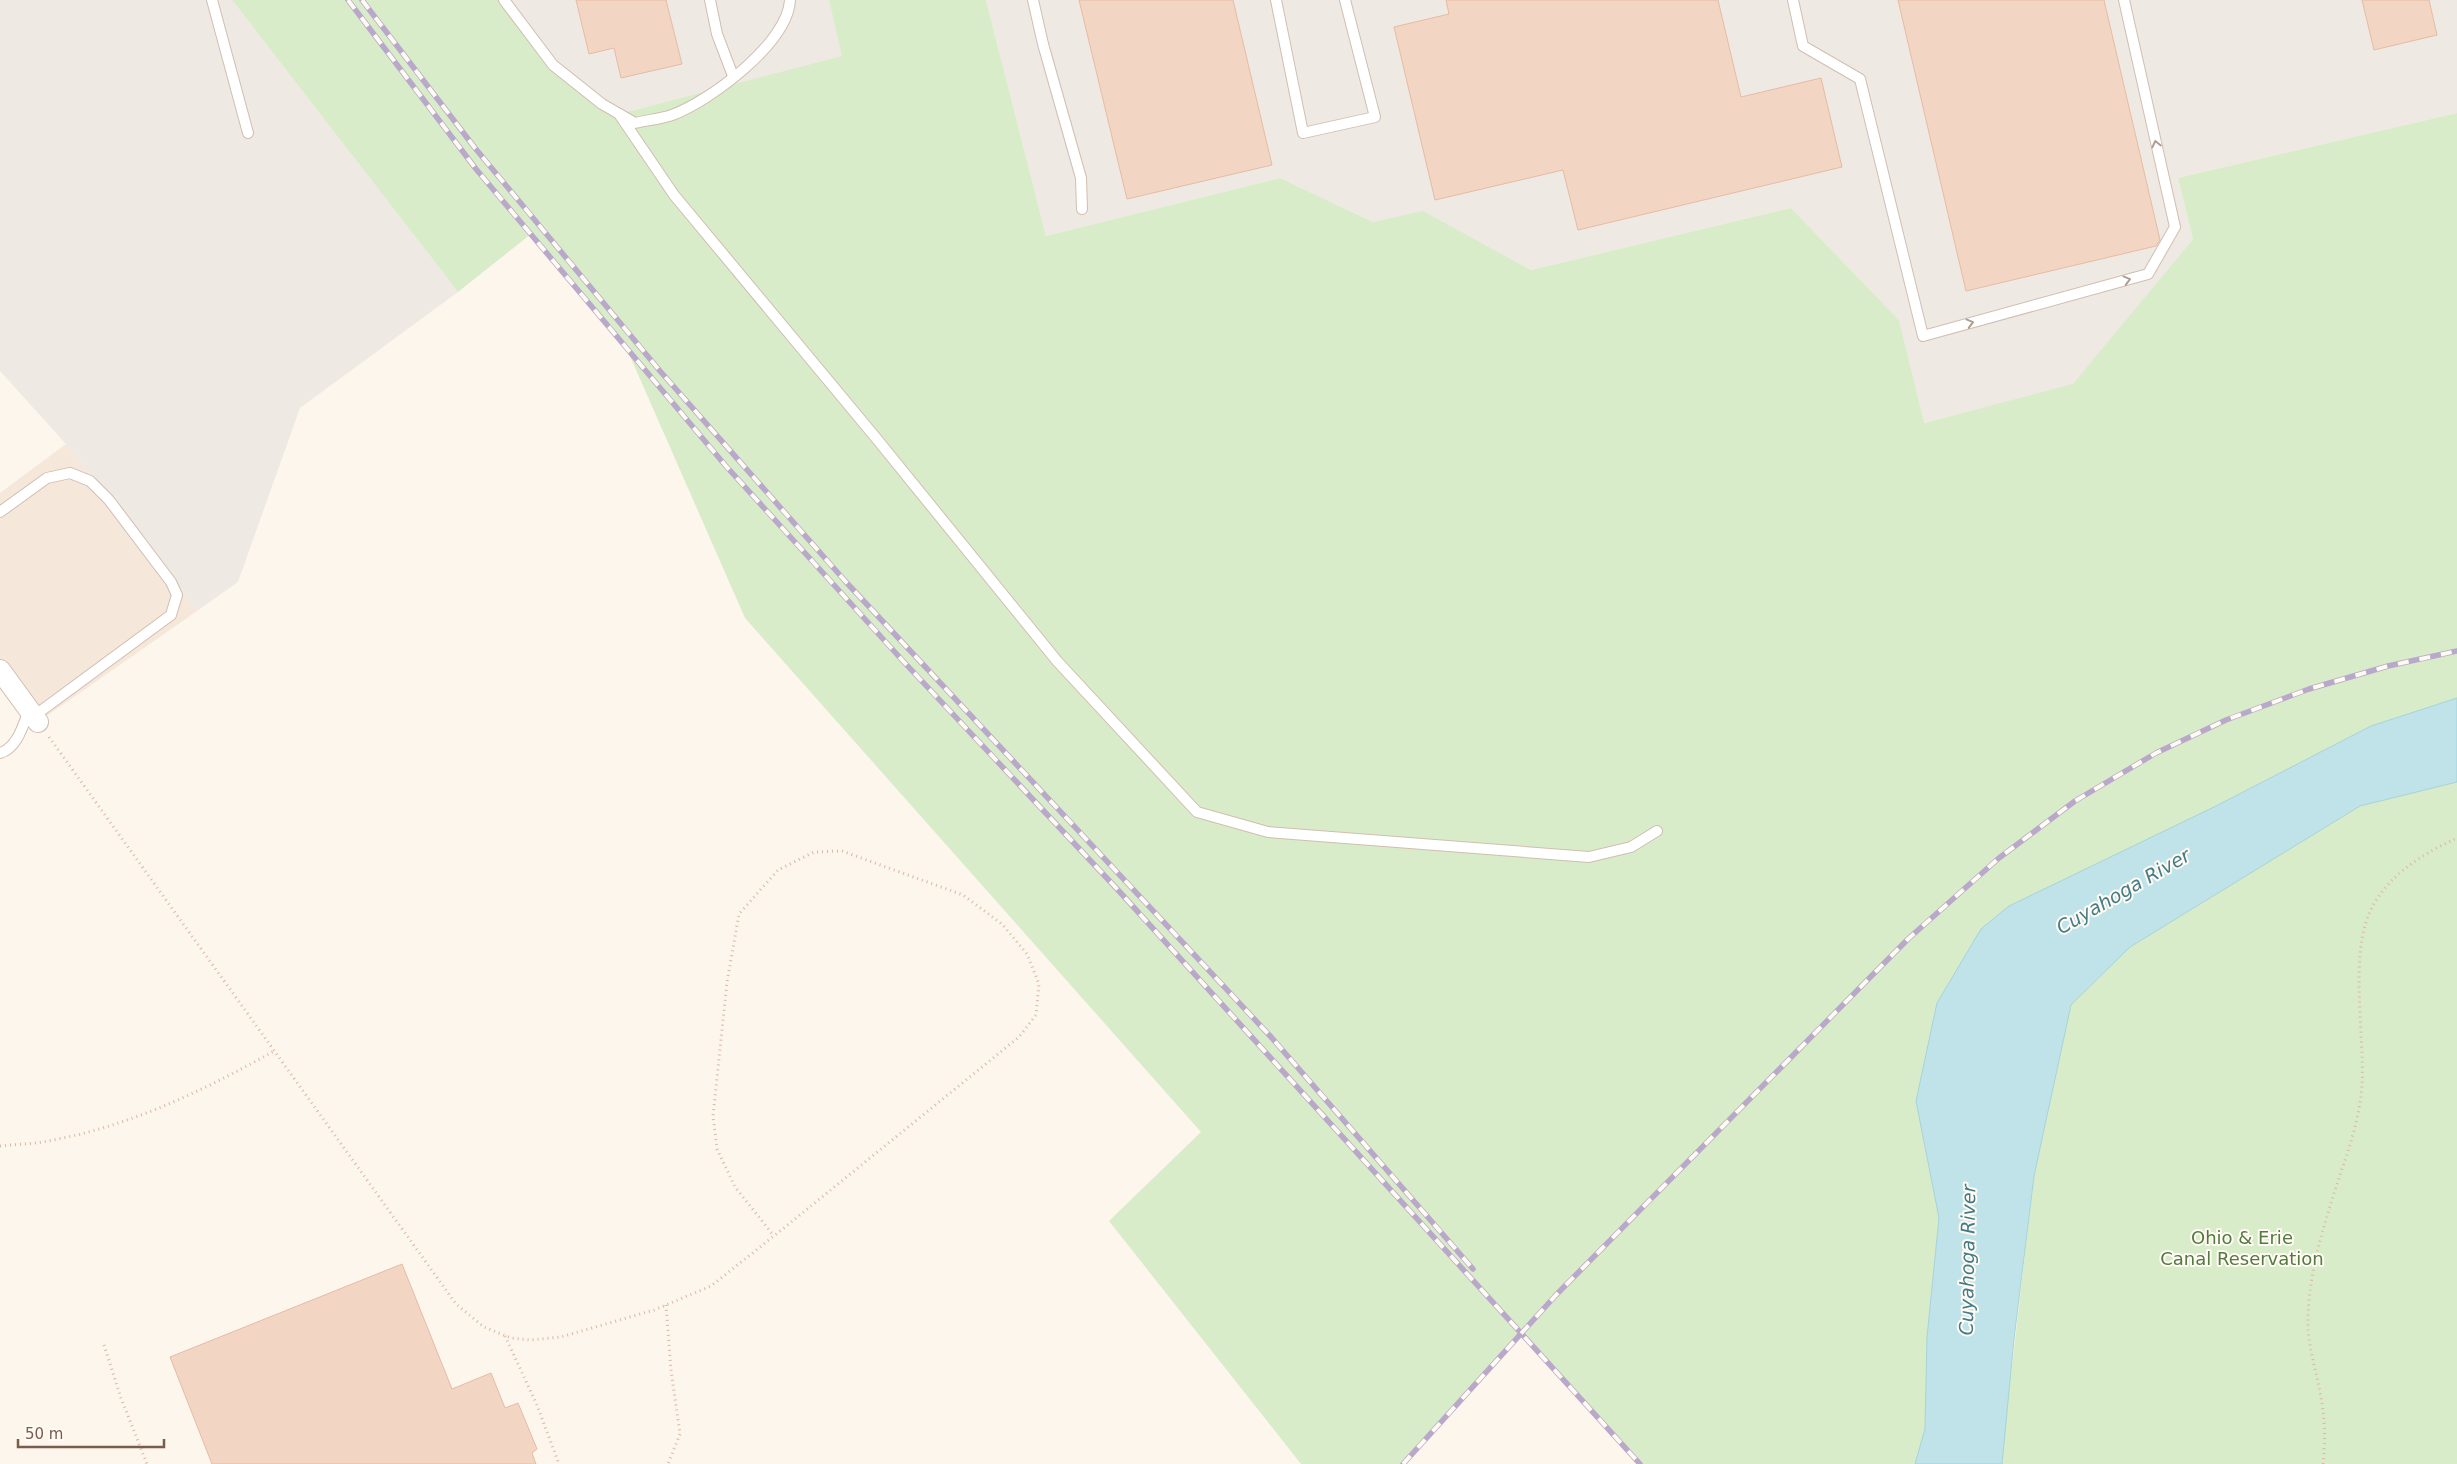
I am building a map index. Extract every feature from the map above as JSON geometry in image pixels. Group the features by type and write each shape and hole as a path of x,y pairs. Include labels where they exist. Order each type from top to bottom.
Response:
{"street":[{"path":"0,670 34,716"}],"lane":[{"path":"212,0 248,133"},
{"path":"504,0 552,64 602,104 634,123 671,115 695,105 733,76 778,34 790,8 790,0"},
{"path":"710,0 717,34 733,76"},
{"path":"1034,0 1043,44 1081,178 1082,209"},
{"path":"1276,0 1303,133 1375,118 1345,0"},
{"path":"1793,0 1803,46 1860,79 1923,336 2148,274 2175,227 2124,0"},
{"path":"619,114 674,195 1058,661 1197,812 1268,832 1589,856 1631,847 1657,831"},
{"path":"0,512 46,478 70,473 90,482 109,500 171,582 178,595 171,615 34,716 6,751 0,754"}],"path":[{"path":"34,716 456,1304 484,1327 505,1336 531,1340 561,1337 666,1305 711,1286 774,1236 1019,1037 1036,1015 1039,984 1027,954 1002,924 963,895 842,851 814,852 778,870 739,914 727,982 713,1116 717,1149 735,1187 774,1236"},
{"path":"2323,1464 2323,1410 2308,1321 2310,1280 2356,1128 2362,1084 2359,979 2364,930 2374,902 2396,876 2416,860 2457,838"},
{"path":"0,1146 52,1140 97,1130 193,1094 274,1051"},
{"path":"666,1305 671,1370 680,1434 668,1464"},
{"path":"505,1336 538,1404 559,1464"},
{"path":"104,1345 121,1398 147,1464"}],"shaded area":[{"path":"0,0 232,0 458,292 300,408 238,582 197,611 66,444 0,371"},
{"path":"504,0 829,0 843,56 619,114 553,65"},
{"path":"986,0 2457,0 2457,113 2178,178 2193,239 2073,385 1923,423 1899,320 1791,208 1531,270 1423,212 1373,222 1280,178 1046,236"},
{"path":"66,444 197,611 38,722 0,671 0,493"}],"green space":[{"path":"232,0 504,0 553,65 619,114 842,56 829,0 986,0 1046,236 1280,178 1373,222 1423,211 1531,270 1791,208 1899,320 1924,423 2073,384 2193,239 2178,178 2457,113 2457,698 2371,726 2216,806 1916,1101 1939,1218 1927,1337 1925,1429 1915,1464 1640,1464 1522,1334 1403,1464 1301,1464 1109,1221 1201,1132 745,618 626,347 531,234 458,292"},
{"name":"Ohio & Erie Canal Reservation","path":"2457,776 2457,1464 1991,1464 2011,1375 2034,1176 2071,1005 2130,947 2360,806 2396,797"}],"water":[{"name":"Cuyahoga River","path":"2457,698 2457,782 2360,806 2130,947 2071,1005 2034,1176 2014,1339 2002,1464 1915,1464 1925,1429 1927,1337 1939,1218 1916,1101 1937,1003 1981,929 2009,906 2216,806 2371,726"}],"building":[{"path":"576,0 666,0 682,64 621,78 614,48 589,54"},
{"path":"1079,0 1233,0 1272,165 1127,199"},
{"path":"1446,0 1718,0 1741,97 1821,78 1842,167 1578,230 1563,170 1435,200 1394,27 1449,14"},
{"path":"1898,0 2104,0 2160,240 2156,246 1966,291"},
{"path":"2362,0 2429,0 2437,35 2374,50"},
{"path":"402,1264 452,1389 491,1373 505,1408 518,1403 537,1449 532,1453 536,1464 212,1464 170,1357"}],"railway":[{"path":"348,0 476,169 725,465 903,661 1118,890 1640,1464"},
{"path":"362,0 475,148 660,371 846,582 1272,1038 1473,1269"},
{"path":"1403,1464 1556,1295 1908,939 1999,858 2075,801 2156,753 2226,720 2309,689 2388,666 2457,651"}]}
